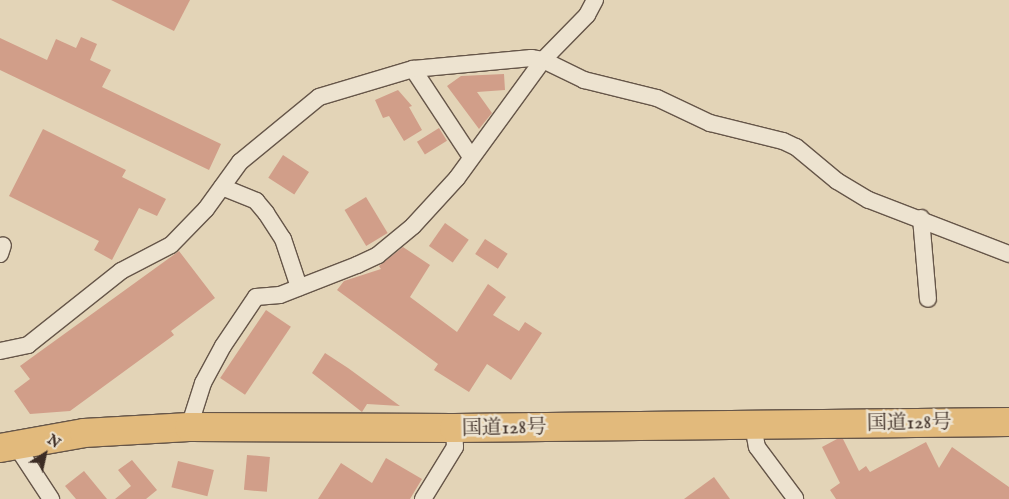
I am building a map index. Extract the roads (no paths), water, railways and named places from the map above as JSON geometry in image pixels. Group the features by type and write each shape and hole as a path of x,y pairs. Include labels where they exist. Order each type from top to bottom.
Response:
{"highway":[{"name":"国道128号","path":"7,446 84,433 189,427 454,428 1009,422"}],"street":[{"path":"189,427 202,383 245,310 256,297 280,295 378,255 413,226 457,178 543,60 587,15 595,0"},
{"path":"0,352 28,345 121,271 170,245 206,209 240,162 319,97 413,69 531,58 543,60 584,80 657,98 710,123 783,141 796,147 852,191 1009,254"},
{"path":"413,69 471,158"},
{"path":"222,187 256,201 266,213 283,239 299,287"},
{"path":"921,218 928,299"},
{"path":"753,425 757,447 795,498"},
{"path":"423,499 455,447 454,428"},
{"path":"7,446 50,499"}]}
